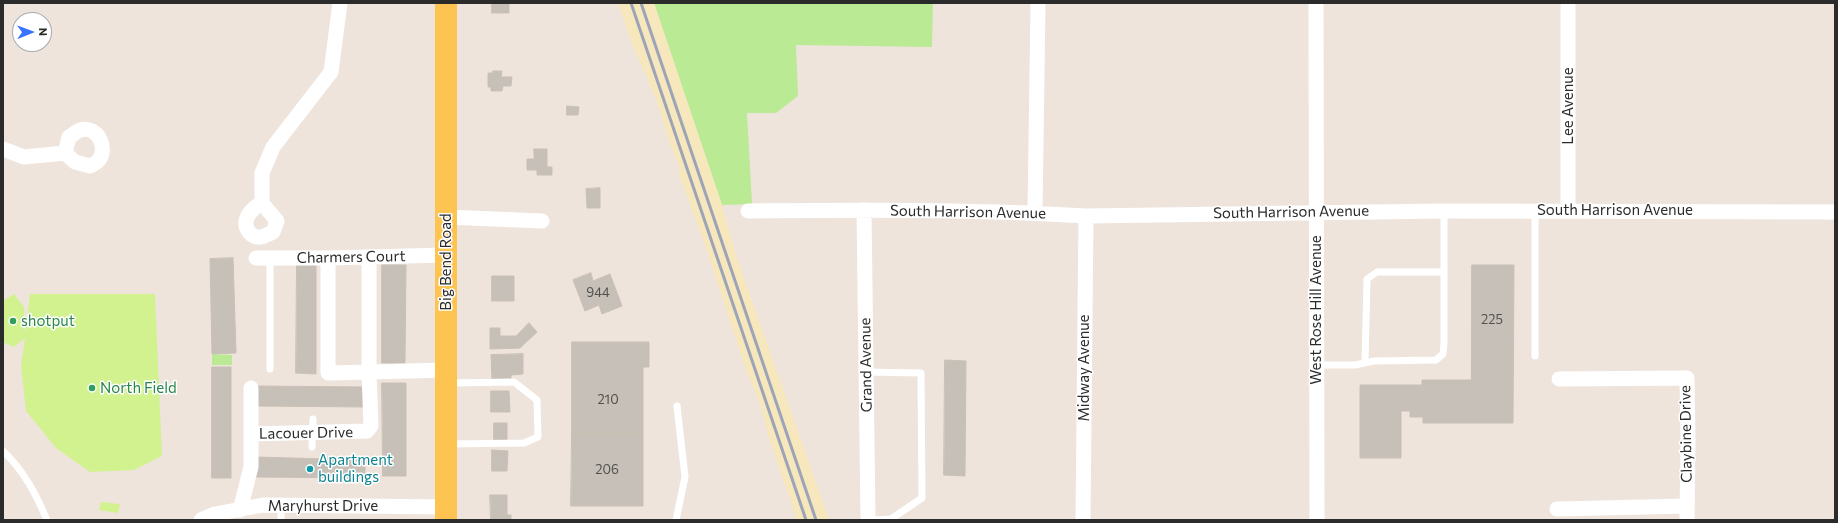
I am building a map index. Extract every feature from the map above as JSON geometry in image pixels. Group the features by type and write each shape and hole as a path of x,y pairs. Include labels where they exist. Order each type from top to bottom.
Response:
{"main road":[{"name":"Big Bend Road","path":"446,3 446,514"}],"street":[{"path":"262,203 262,173 273,146 331,72 340,3"},
{"path":"1035,213 1038,3"},
{"name":"West Rose Hill Avenue","path":"1316,3 1317,520"},
{"name":"Lee Avenue","path":"1568,3 1568,210"},
{"path":"3,149 24,157 65,153"},
{"name":"South Harrison Avenue","path":"748,211 864,210 1035,213 1086,216 1444,210 1835,212"},
{"name":"Grand Avenue","path":"864,210 868,520"},
{"name":"Midway Avenue","path":"1083,520 1086,216"},
{"path":"446,217 542,221"},
{"name":"Charmers Court","path":"263,258 446,255"},
{"path":"369,257 369,372"},
{"path":"328,258 328,373 369,372 447,376"},
{"name":"Lacouer Drive","path":"251,434 367,431 371,426 369,372"},
{"name":"Claybine Drive","path":"1559,379 1687,378 1687,513"},
{"name":"Lacouer Drive","path":"240,510 251,467 251,388"},
{"name":"Maryhurst Drive","path":"201,520 215,514 263,505 281,513 446,514"},
{"path":"1558,509 1687,513"}],"lane":[{"path":"1316,365 1365,363 1374,361 1436,360 1442,354 1444,343 1444,210"},
{"path":"1535,356 1536,210"},
{"path":"263,258 270,369"},
{"path":"1365,363 1367,278 1377,272 1444,272"},
{"path":"866,372 921,373 922,498 891,519 875,520"},
{"path":"446,444 524,443 538,437 537,400 514,382 447,376"},
{"path":"676,520 685,477 677,406"},
{"path":"3,451 19,467 35,492 48,520"}],"green space":[{"path":"654,3 933,3 932,47 796,45 798,96 776,113 747,113 752,204 722,205"},
{"name":"North Field","path":"14,294 24,307 25,334 30,294 155,294 162,456 134,470 90,472 56,448 26,411 21,366 25,338 14,347 3,342 3,301"},
{"path":"212,354 232,355 232,365 212,365"},
{"path":"101,502 120,504 118,513 99,510"}],"sand":[{"path":"618,3 654,3 722,205 736,255 829,520 797,520 769,438 759,401 746,370 703,239 679,175 680,168 670,145 658,104 632,44"}],"building":[{"path":"492,3 509,3 509,13 492,13"},
{"path":"493,71 502,71 501,77 512,77 511,86 503,86 502,91 491,91 491,87 488,87 488,73 493,73"},
{"path":"567,106 579,107 578,115 567,115"},
{"path":"534,149 547,149 547,167 552,167 552,175 537,175 537,170 527,170 527,159 534,159"},
{"path":"600,188 600,208 587,208 586,189"},
{"path":"233,258 236,353 212,354 210,259"},
{"path":"297,261 316,262 316,374 296,373"},
{"path":"382,265 406,265 405,363 382,363"},
{"path":"1472,265 1514,265 1513,423 1423,423 1423,417 1410,417 1410,411 1401,411 1401,458 1360,458 1360,385 1422,385 1422,380 1471,380"},
{"path":"591,273 593,281 610,274 622,306 602,314 599,305 585,311 573,280"},
{"path":"492,276 514,276 514,301 492,301"},
{"path":"529,323 537,332 520,348 490,349 490,328 500,328 500,336 516,336"},
{"path":"572,342 649,342 649,367 643,367 643,433 572,433"},
{"path":"523,354 523,374 511,375 511,379 492,379 491,355"},
{"path":"945,360 966,361 965,476 944,475"},
{"path":"212,367 231,367 231,478 212,478"},
{"path":"382,383 406,383 406,476 383,476"},
{"path":"255,386 366,387 366,407 255,406"},
{"path":"491,391 509,391 510,412 491,412"},
{"path":"494,423 507,423 507,442 494,442"},
{"path":"572,433 643,433 643,506 571,506"},
{"path":"492,450 508,451 507,471 492,471"},
{"name":"Apartment buildings","path":"256,457 365,460 365,478 255,477"},
{"path":"490,495 507,495 507,515 511,515 511,520 491,520"}],"railway":[{"path":"631,3 806,520"},
{"path":"641,3 816,520"}],"place":[{"name":"shotput","path":"13,321"},
{"name":"North Field","path":"92,388"},
{"name":"Apartment buildings","path":"310,469"}]}
